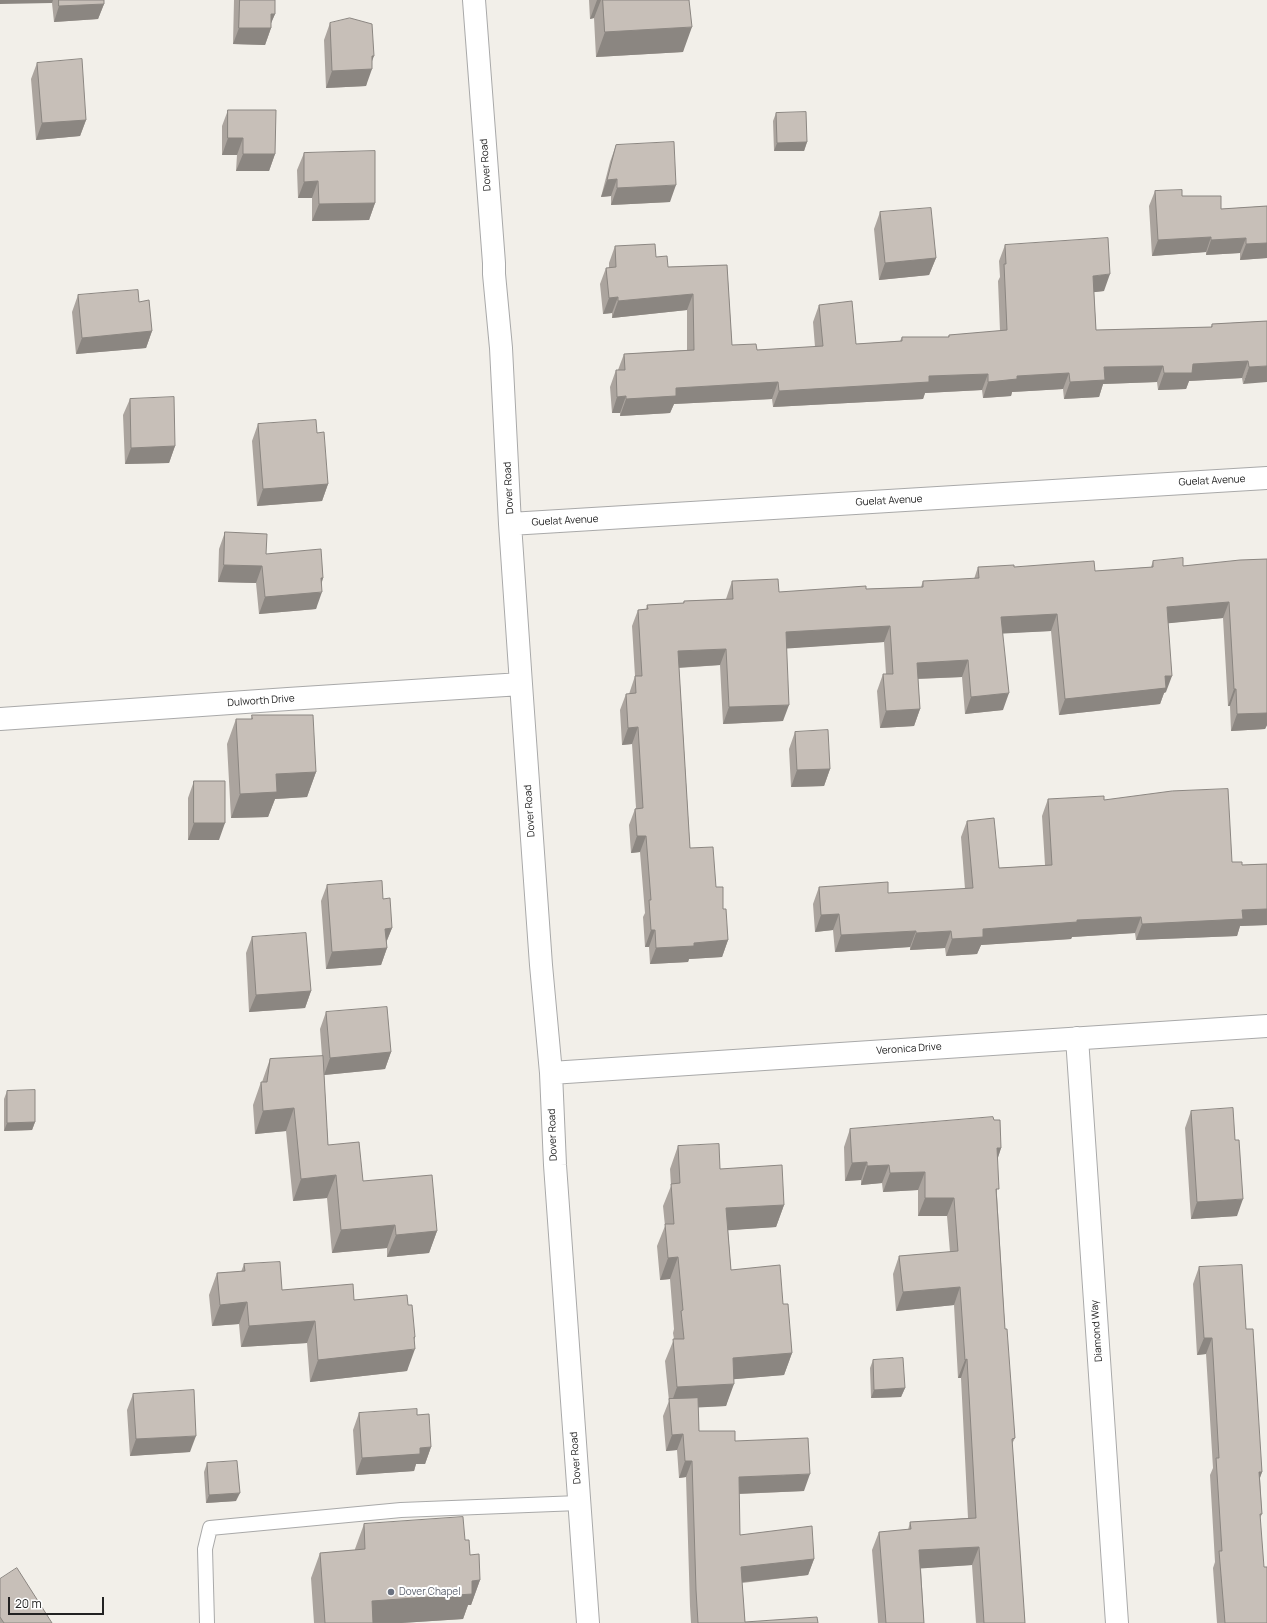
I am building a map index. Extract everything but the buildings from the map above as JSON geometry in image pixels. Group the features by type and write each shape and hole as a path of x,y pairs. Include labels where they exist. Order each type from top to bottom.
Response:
{"street":[{"name":"Dover Road","path":"474,0 494,274 502,348 510,524 541,965 551,1072 554,1165 588,1623"},
{"name":"Guelat Avenue","path":"510,524 1267,478"},
{"name":"Dulworth Drive","path":"0,720 280,699 521,684"},
{"name":"Veronica Drive","path":"551,1072 1267,1026"},
{"name":"Diamond Way","path":"1077,1038 1117,1623"}],"lane":[{"path":"207,1623 205,1549 210,1528 401,1510 579,1503"}],"place":[{"name":"Dover Chapel","path":"391,1592"}]}
